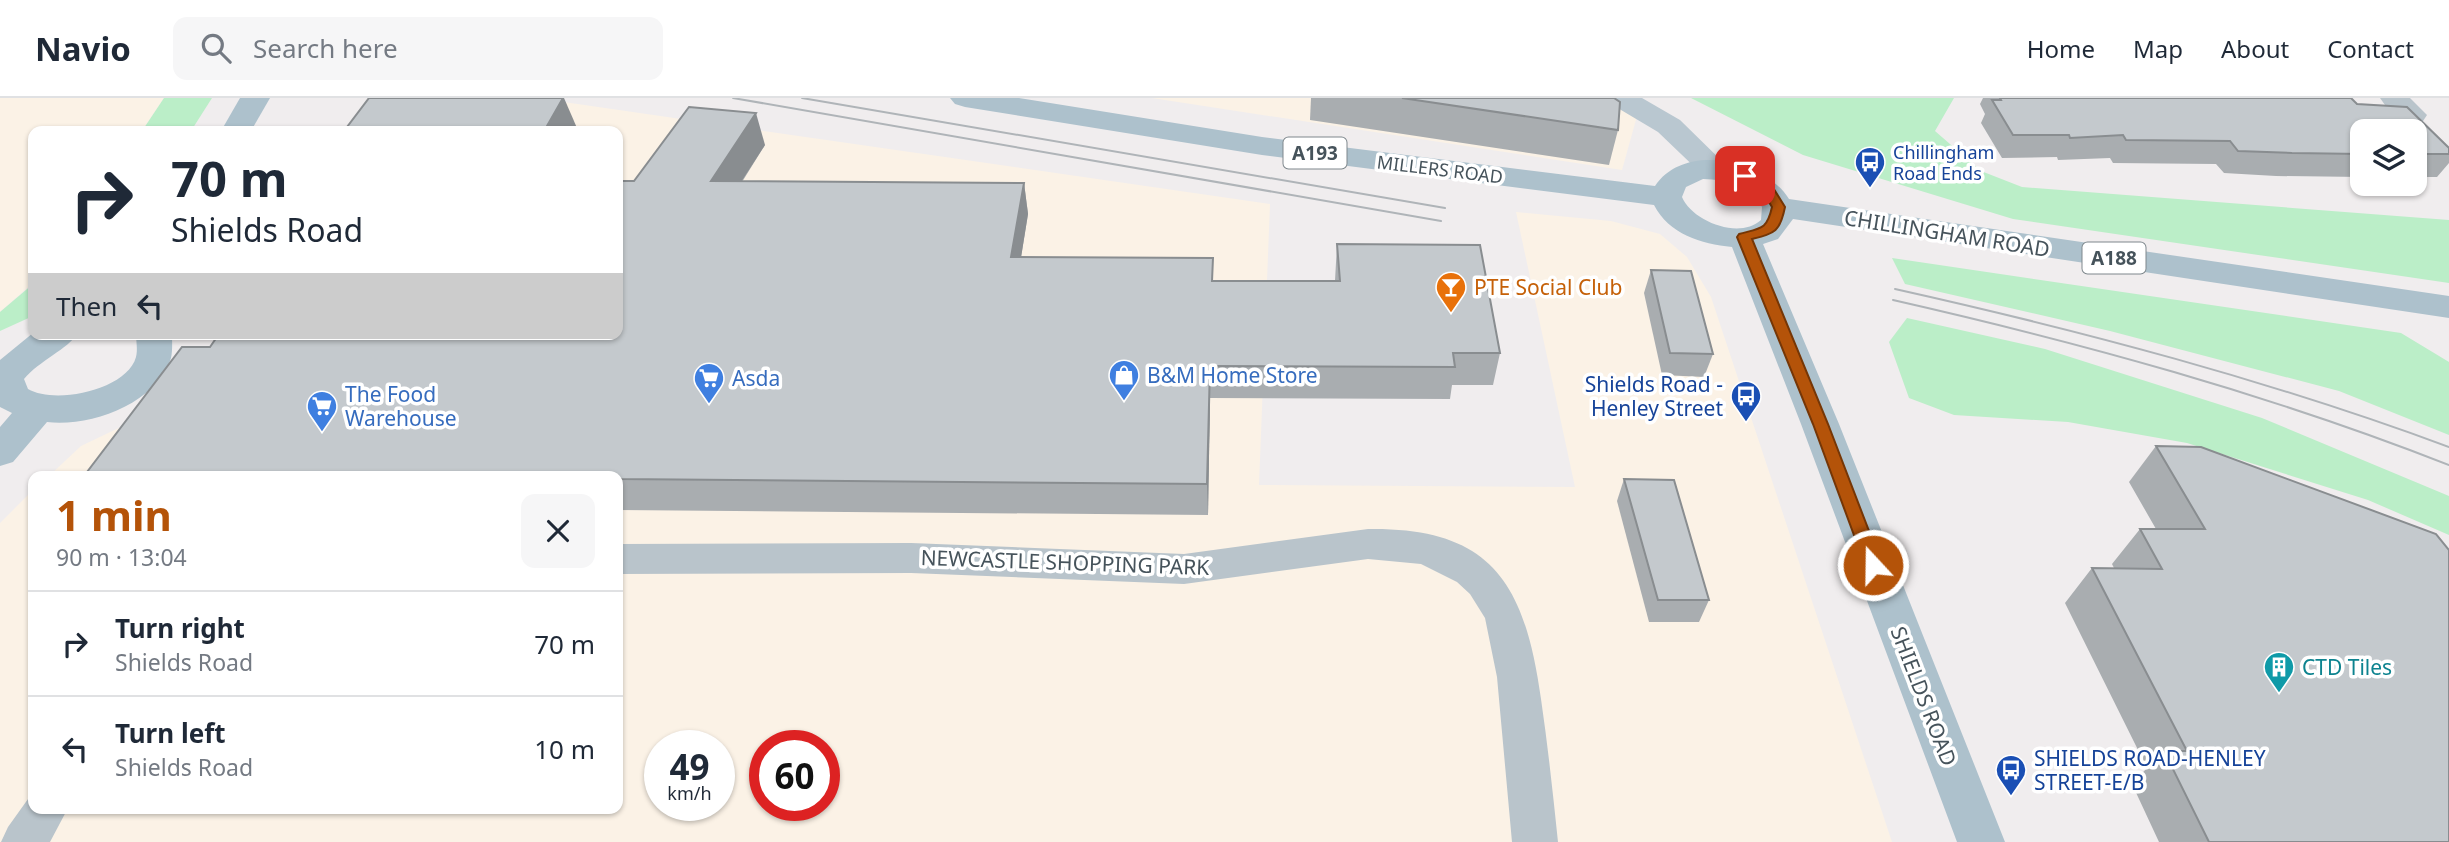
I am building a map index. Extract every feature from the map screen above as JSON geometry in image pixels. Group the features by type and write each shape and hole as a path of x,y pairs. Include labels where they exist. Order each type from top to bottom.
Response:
{"main road":[{"path":"239,126 255,98"},
{"name":"MILLERS ROAD","path":"965,98 1262,146 1666,197"},
{"path":"1621,98 1669,126 1716,170"},
{"path":"1716,170 1745,176 1757,182 1767,189 1779,207 1775,224 1768,230 1744,237 1712,234 1689,225 1678,217 1666,197 1669,186 1678,177 1689,172 1716,170"},
{"name":"CHILLINGHAM ROAD","path":"1779,207 2449,307"},
{"name":"SHIELDS ROAD","path":"1744,237 1820,424 1981,842"},
{"path":"51,340 25,357 2,386 2,395 7,401 23,409 35,411 82,407 120,389 145,369 152,359 157,345 156,340"},
{"path":"0,452 35,411"}],"street":[{"path":"2358,111 2413,115 2394,98"},
{"name":"NEWCASTLE SHOPPING PARK","path":"623,559 911,558 1184,569 1217,567 1370,544 1398,544 1428,549 1455,561 1478,577 1494,596 1506,620 1525,732 1535,842"},
{"path":"24,842 42,814"}],"shaded area":[{"path":"0,98 164,98 145,126 28,126 28,287 0,312"},
{"path":"387,98 536,98 1270,204 1259,485 1575,487 1516,212 1611,221 1660,234 1687,257 1711,297 1892,842 0,842 0,523 28,495 28,814 623,814 623,471 54,471 81,446 175,401 578,340 623,340 623,126 367,126"},
{"path":"1152,98 1642,98 1622,170"}],"green space":[{"path":"164,98 212,98 194,126 145,126"},
{"path":"1691,98 1954,98 1935,131 1981,171 2022,187 2449,220 2449,283 2013,219 1803,155"},
{"path":"1892,258 2401,333 2449,362 2449,435 2339,391 2110,331 1905,284"},
{"path":"28,288 28,318 0,331 0,312"},
{"path":"1907,318 2045,349 2262,418 2449,496 2449,535 2368,500 2187,443 2068,422 1954,415 1909,398 1889,342"}],"building":[{"path":"369,98 563,98 547,126 348,126"},
{"path":"1402,98 1614,98 1620,102 1618,130"},
{"path":"2000,98 2351,98 2357,104 2407,107 2419,119 2350,119 2350,154 2238,151 2230,141 2126,140 2123,135 2070,138 2069,135 2013,135 1992,100 2001,100"},
{"path":"689,107 756,113 711,181 1024,183 1011,257 1213,258 1212,281 1340,281 1337,244 1480,245 1500,353 1453,353 1455,367 1210,366 1207,484 623,479 623,471 88,471 182,347 210,347 215,340 623,340 623,181 634,181"},
{"path":"2427,127 2449,148 2449,154 2427,154"},
{"path":"1651,270 1691,271 1713,354 1670,353"},
{"name":"CTD Tiles","path":"2156,446 2201,447 2436,534 2449,550 2449,842 2209,842 2164,751 2187,751 2092,568 2162,569 2140,529 2205,529"},
{"path":"1624,479 1674,480 1709,600 1658,600"}],"tram line":[{"path":"733,98 1441,221"},
{"path":"802,98 1445,208"},
{"path":"1895,289 2175,359 2313,400 2449,447"},
{"path":"1893,300 2174,372 2312,415 2449,465"}],"place":[{"name":"Chillingham Road Ends","path":"1870,189"},
{"name":"PTE Social Club","path":"1451,314"},
{"name":"B&M Home Store","path":"1124,402"},
{"name":"Asda","path":"709,405"},
{"name":"Shields Road - Henley Street","path":"1746,423"},
{"name":"The Food Warehouse","path":"322,433"},
{"name":"CTD Tiles","path":"2279,694"},
{"name":"SHIELDS ROAD-HENLEY STREET-E/B","path":"2011,797"}],"route":[{"path":"1745,176 1767,189 1779,207 1775,224 1768,230 1744,237 1820,424 1873,565"}]}
